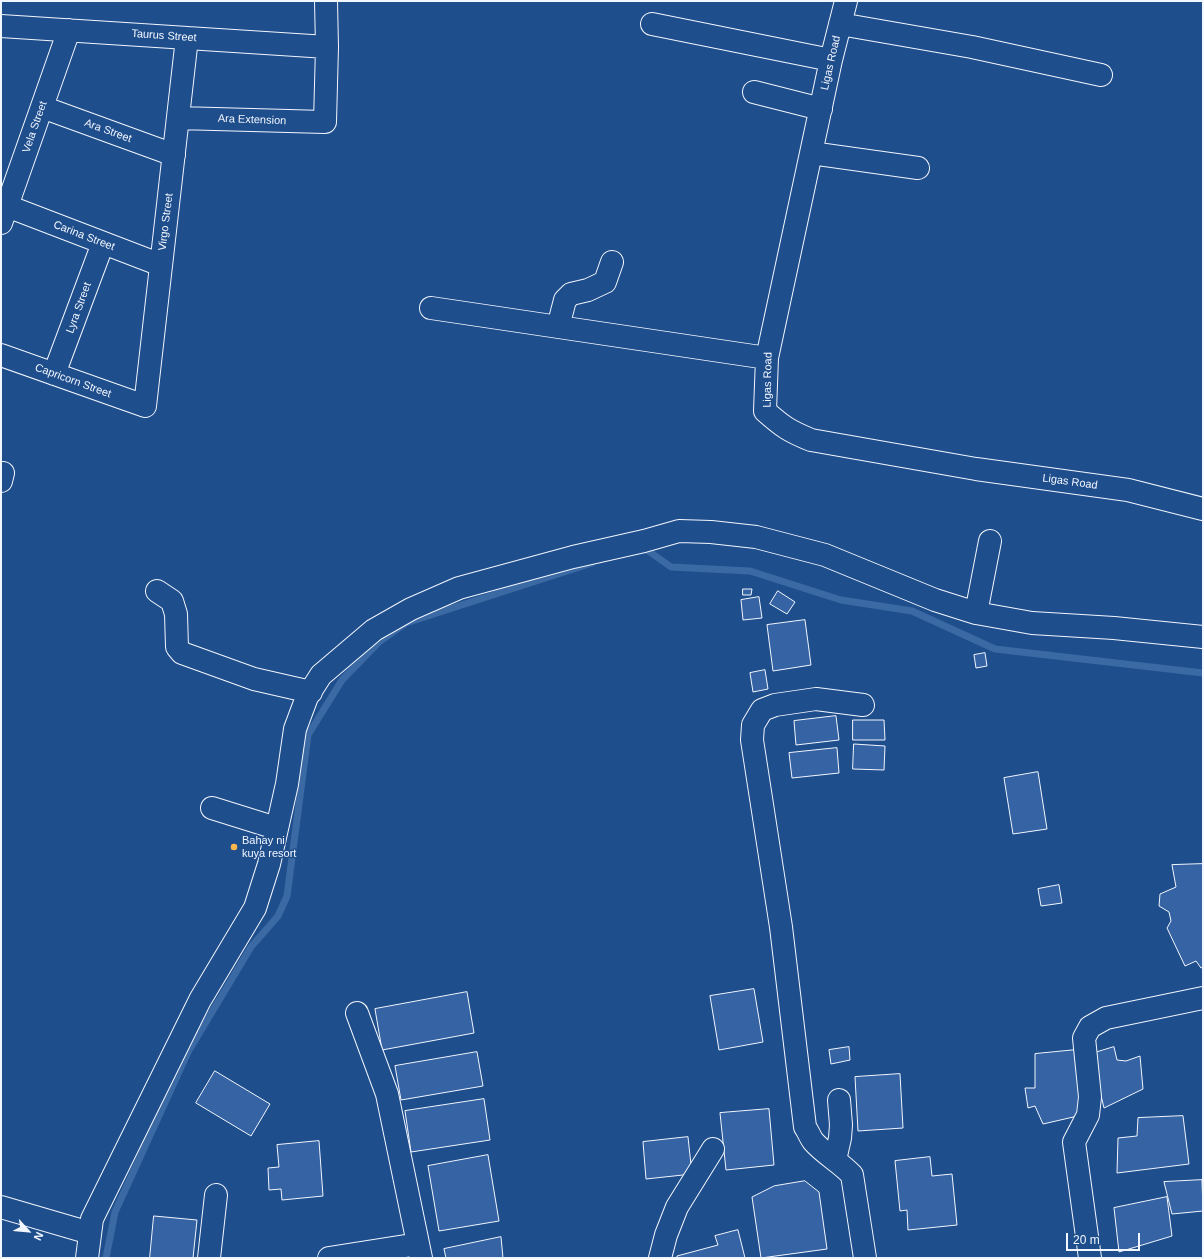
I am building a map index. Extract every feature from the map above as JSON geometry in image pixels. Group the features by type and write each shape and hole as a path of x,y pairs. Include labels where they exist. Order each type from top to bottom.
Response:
{"street":[{"path":"326,1 327,47"},
{"name":"Ligas Road","path":"846,1 831,60 767,358 765,410 789,431 811,440 976,469 1128,490 1203,509"},
{"path":"652,24 831,60"},
{"path":"840,24 972,47 1101,75"},
{"name":"Taurus Street","path":"1,26 327,47"},
{"name":"Vela Street","path":"4,215 69,30"},
{"name":"Virgo Street","path":"145,406 187,38"},
{"name":"Ara Extension","path":"178,118 325,122 327,47"},
{"path":"754,92 821,109"},
{"name":"Ara Street","path":"42,107 174,155"},
{"path":"811,153 918,168"},
{"name":"Carina Street","path":"4,215 103,243 161,265"},
{"name":"Lyra Street","path":"54,374 103,243"},
{"path":"558,327 565,300 570,294 588,290 604,282 612,262"},
{"path":"431,308 767,358"},
{"name":"Capricorn Street","path":"1,355 145,406"},
{"path":"87,1258 92,1219 200,1000 255,908 268,864 287,784 295,729 310,692 320,675 374,630 411,609 459,588 573,557 644,541 679,531 711,532 756,537 825,555 936,600 976,613 1032,623 1114,628 1203,637"},
{"path":"976,613 990,541"},
{"path":"157,591 172,601 176,614 177,647 182,653 254,679 310,692"},
{"path":"864,705 816,699 775,705 762,710 754,725 752,740 781,927 805,1127 812,1140 821,1150 836,1160 852,1175 865,1258"},
{"path":"212,808 276,828"},
{"path":"1090,1258 1074,1142 1088,1115 1090,1097 1084,1038 1090,1027 1106,1018 1203,998"},
{"path":"328,1258 420,1251 387,1094 357,1013"},
{"path":"836,1160 841,1125 839,1100"},
{"path":"660,1258 666,1235 677,1207 713,1149"},
{"path":"209,1258 216,1194"},
{"path":"1,1206 90,1233"}],"building":[{"path":"743,589 752,589 751,595 743,595"},
{"path":"778,591 795,602 787,614 770,604"},
{"path":"759,597 762,618 743,620 741,600"},
{"path":"805,620 811,665 773,671 767,625"},
{"path":"985,653 987,666 976,668 974,655"},
{"path":"765,670 768,689 753,692 750,673"},
{"path":"836,716 839,740 796,745 794,721"},
{"path":"853,720 884,720 885,740 853,740"},
{"path":"854,744 885,746 884,770 853,769"},
{"path":"837,748 839,773 792,778 789,753"},
{"path":"1038,772 1047,829 1013,834 1004,778"},
{"path":"1203,864 1203,967 1201,968 1196,961 1185,966 1167,928 1171,921 1169,912 1159,906 1160,894 1176,887 1172,865"},
{"path":"1059,885 1062,903 1041,906 1038,889"},
{"path":"754,989 763,1042 719,1050 710,996"},
{"path":"467,992 474,1033 382,1050 375,1009"},
{"path":"849,1047 850,1060 831,1064 829,1050"},
{"path":"1114,1047 1117,1060 1126,1061 1140,1056 1143,1089 1104,1108 1091,1054"},
{"path":"1076,1050 1082,1115 1043,1124 1035,1106 1028,1108 1025,1088 1035,1088 1035,1054"},
{"path":"477,1052 483,1086 401,1100 395,1066"},
{"path":"215,1071 270,1104 251,1136 196,1103"},
{"path":"900,1074 903,1128 858,1131 855,1077"},
{"path":"484,1099 490,1140 411,1152 405,1111"},
{"path":"769,1109 774,1165 726,1170 720,1113"},
{"path":"1183,1116 1189,1164 1117,1173 1118,1138 1137,1136 1138,1118"},
{"path":"688,1137 692,1174 646,1179 643,1142"},
{"path":"319,1141 323,1196 282,1200 281,1189 269,1190 268,1168 279,1167 277,1145"},
{"path":"488,1155 499,1221 439,1231 428,1166"},
{"path":"930,1157 932,1176 952,1174 957,1225 908,1230 907,1210 900,1211 895,1161"},
{"path":"1202,1180 1203,1211 1172,1214 1164,1182"},
{"path":"805,1181 819,1192 827,1249 761,1258 752,1197 774,1186"},
{"path":"1167,1197 1172,1236 1119,1252 1114,1208"},
{"path":"154,1216 197,1220 193,1258 150,1258"},
{"path":"738,1230 745,1258 677,1258 677,1256 718,1245 715,1236"},
{"path":"501,1237 503,1258 446,1258 444,1249"}],"waterway":[{"path":"640,550 647,550 671,567 750,571 841,600 912,611 995,649 1203,673"},
{"path":"106,1258 115,1212 188,1052 251,947 278,916 287,896 308,735 342,680 379,642 406,623 592,563"}],"place":[{"name":"Bahay ni kuya resort","path":"234,847"}]}
